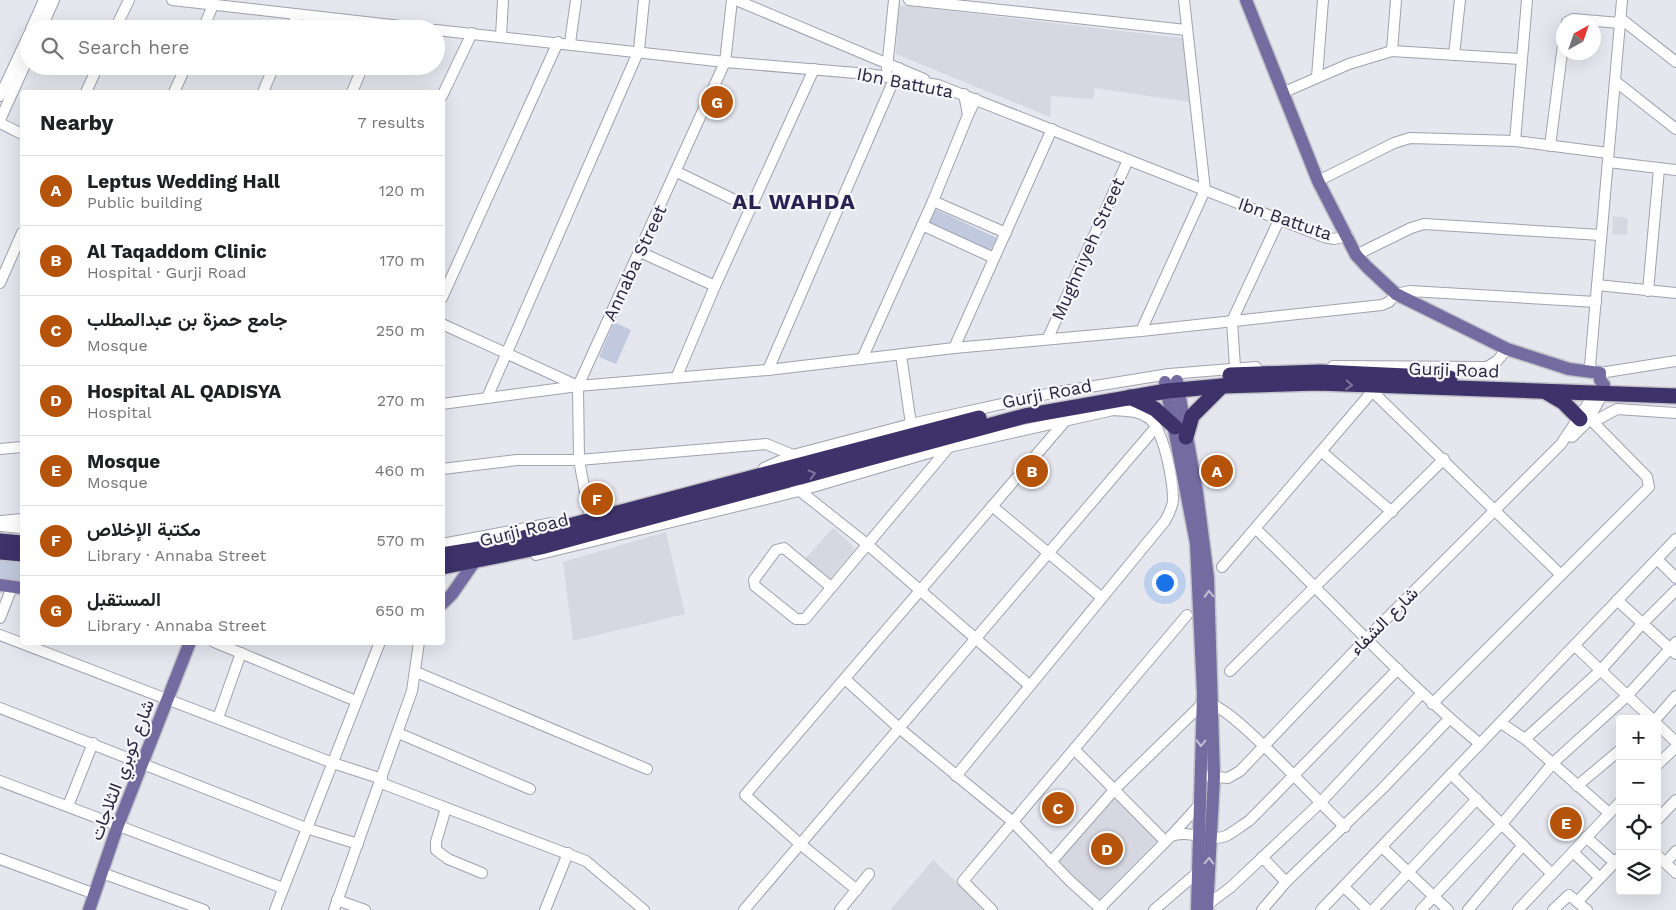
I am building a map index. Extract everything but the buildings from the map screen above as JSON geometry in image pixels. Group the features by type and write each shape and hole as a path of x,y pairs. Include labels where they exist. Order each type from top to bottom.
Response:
{"highway":[{"name":"Gurji Road","path":"445,555 485,548 590,523 794,486 951,442 1023,411 1130,397 1216,376 1320,372 1676,386"},
{"name":"Gurji Road","path":"445,566 476,561 590,523 912,430 1172,386 1316,383 1374,389 1545,391 1598,383 1648,395 1676,396"},
{"path":"1130,397 1155,409 1181,432 1192,416 1222,386"},
{"path":"1545,391 1587,420"},
{"path":"0,540 20,543"},
{"path":"0,552 20,554"}],"main road":[{"path":"1246,0 1318,181 1348,236 1356,255 1396,294 1507,349 1569,369 1598,383"},
{"path":"1172,386 1208,578 1207,705 1200,776 1200,804 1205,837 1204,908"},
{"path":"445,601 476,561"},
{"name":"شارع كوبري الثلاجات","path":"89,910 118,825 189,645"},
{"path":"1204,908 1198,872 1214,777 1207,705"}],"street":[{"path":"35,20 44,0"},
{"path":"45,20 54,0"},
{"path":"119,20 129,0"},
{"path":"172,0 335,20"},
{"path":"501,36 503,0"},
{"path":"570,44 576,0"},
{"path":"487,398 639,50 644,0"},
{"name":"Annaba Street","path":"590,523 580,460 578,386 677,172 725,62 732,0"},
{"path":"736,0 888,63"},
{"path":"768,370 894,74 888,63 894,0"},
{"path":"909,0 1186,30"},
{"path":"1141,331 1204,190 1184,0"},
{"path":"1317,77 1324,0"},
{"path":"1392,51 1396,0"},
{"path":"1454,55 1460,0"},
{"path":"1515,142 1520,60 1527,0"},
{"path":"1622,0 1590,366 1598,383 1676,361"},
{"path":"207,20 213,5"},
{"path":"295,20 297,15"},
{"path":"1601,20 1620,20 1676,62"},
{"name":"Ibn Battuta","path":"445,31 639,50 725,62 894,74 938,85 964,94 1324,237 1334,239 1348,236"},
{"path":"445,90 472,33"},
{"path":"445,291 558,42"},
{"path":"1282,93 1317,77 1392,51 1520,60"},
{"path":"0,96 20,53"},
{"path":"1550,146 1561,60"},
{"path":"677,376 715,286 814,69"},
{"path":"20,133 0,121 21,75"},
{"path":"87,90 94,75"},
{"path":"175,90 182,75"},
{"path":"264,90 270,75"},
{"path":"353,90 359,75"},
{"path":"1615,81 1676,129"},
{"path":"964,94 968,115"},
{"path":"862,359 933,201 976,99"},
{"path":"954,348 1052,129"},
{"path":"1318,181 1394,142 1410,138 1515,142 1550,146 1659,169 1676,170"},
{"name":"Mughniyeh Street","path":"1048,338 1128,160"},
{"path":"1648,291 1659,169"},
{"path":"677,172 751,208"},
{"path":"933,201 1006,233"},
{"path":"1235,367 1232,321 1279,220"},
{"path":"1356,255 1411,228 1424,224 1600,235"},
{"path":"922,225 994,258"},
{"path":"0,283 20,238"},
{"path":"640,252 715,286"},
{"path":"1597,285 1676,293"},
{"path":"445,404 578,386 677,376 768,370 1048,338 1141,331 1382,305 1389,302 1396,294 1422,291 1596,302"},
{"path":"445,325 578,386"},
{"path":"445,544 590,523 770,466 793,455 912,430 1052,393 1169,374 1235,367 1410,365 1487,367 1497,361 1507,349"},
{"path":"901,355 912,430"},
{"name":"شارع الشفاء","path":"1200,776 1228,778 1233,776 1367,638 1587,420 1598,383"},
{"path":"1222,567 1374,389 1560,574"},
{"path":"1647,410 1648,395"},
{"path":"1432,704 1649,487 1647,477 1587,420 1617,409 1676,413"},
{"path":"831,587 784,548 776,550 754,580 755,586 796,619 805,619 868,545 951,442 1113,410 1131,411 1149,418 1156,427 1161,438 1174,497 1164,521 956,776"},
{"path":"857,890 745,796 1066,420"},
{"path":"744,910 799,843 1156,427"},
{"path":"445,469 517,460 580,460 766,444 793,455"},
{"path":"0,449 20,446"},
{"path":"1322,452 1392,512"},
{"path":"1230,671 1444,459"},
{"path":"525,558 794,486 868,545 1030,684"},
{"path":"1174,497 1192,492"},
{"path":"992,506 1101,597"},
{"path":"0,521 20,519"},
{"path":"0,526 20,528"},
{"path":"1256,529 1316,586 1421,694 1480,744"},
{"path":"1321,910 1676,539"},
{"path":"1657,559 1676,578"},
{"path":"0,618 11,587"},
{"path":"1525,739 1600,670 1676,590"},
{"path":"1421,910 1502,824 1553,763 1627,696 1674,648 1642,624 1617,600"},
{"path":"992,910 963,881 1187,616"},
{"path":"0,634 20,642"},
{"path":"28,645 381,781 446,808 568,853 586,861 644,910"},
{"path":"221,645 356,701"},
{"path":"275,910 379,645"},
{"path":"365,910 336,905 412,692 419,645"},
{"path":"1575,646 1648,715"},
{"path":"218,718 241,653"},
{"path":"1168,839 1185,833 1205,837 1225,836 1249,820 1294,777 1398,669"},
{"path":"416,672 647,769"},
{"path":"845,679 899,728 1013,822 1100,909 1200,804"},
{"path":"1204,908 1231,887 1320,803 1421,694"},
{"path":"1659,715 1676,696"},
{"path":"1051,862 1115,789 1207,705 1224,710 1345,827"},
{"path":"0,708 306,828 358,844"},
{"path":"1262,910 1286,882 1345,827 1449,719"},
{"path":"1501,723 1525,739 1609,813"},
{"path":"1661,728 1676,742"},
{"path":"398,733 530,789"},
{"path":"68,806 92,743"},
{"path":"1661,761 1676,746"},
{"path":"1074,749 1168,839"},
{"path":"1577,786 1616,753"},
{"path":"1451,774 1552,874"},
{"path":"0,781 283,888"},
{"path":"1373,910 1477,799"},
{"path":"1661,816 1676,800"},
{"path":"1518,910 1617,805"},
{"path":"446,808 436,842 436,850 448,859 482,872"},
{"path":"1586,837 1616,858"},
{"path":"1468,910 1523,845"},
{"path":"1382,847 1448,910"},
{"path":"1666,862 1676,851"},
{"path":"1573,852 1599,877"},
{"path":"545,910 568,853"},
{"path":"1262,857 1286,882"},
{"path":"1661,858 1676,873"},
{"path":"0,859 94,894"},
{"path":"1578,901 1616,860"},
{"path":"1154,910 1198,872"},
{"path":"102,873 204,910"},
{"path":"840,910 869,874"},
{"path":"1344,887 1368,910"},
{"path":"1553,910 1567,895 1578,901 1587,910"}],"shaded area":[{"path":"898,5 1183,38 1195,103 1095,88 1093,99 1051,96 1050,117 896,54"},
{"path":"933,208 997,238 990,252 926,223"},
{"path":"1613,216 1628,218 1627,235 1612,234"},
{"path":"614,322 631,330 616,364 599,357"},
{"path":"833,528 852,545 854,550 829,580 805,559"},
{"path":"666,532 685,614 573,641 563,562"},
{"path":"0,558 20,561 20,583 0,580"},
{"path":"1115,798 1158,839 1098,901 1056,858"},
{"path":"933,860 986,910 890,910"}],"place":[{"name":"المستقبل","path":"717,102"},
{"name":"Al Taqaddom Clinic","path":"1032,471"},
{"name":"Leptus Wedding Hall","path":"1217,471"},
{"name":"مكتبة الإخلاص","path":"597,499"},
{"name":"جامع حمزة بن عبدالمطلب","path":"1058,808"},
{"name":"Mosque","path":"1566,823"},
{"name":"Hospital AL QADISYA","path":"1107,849"}],"district":[{"name":"AL WAHDA","path":"794,201"}]}
